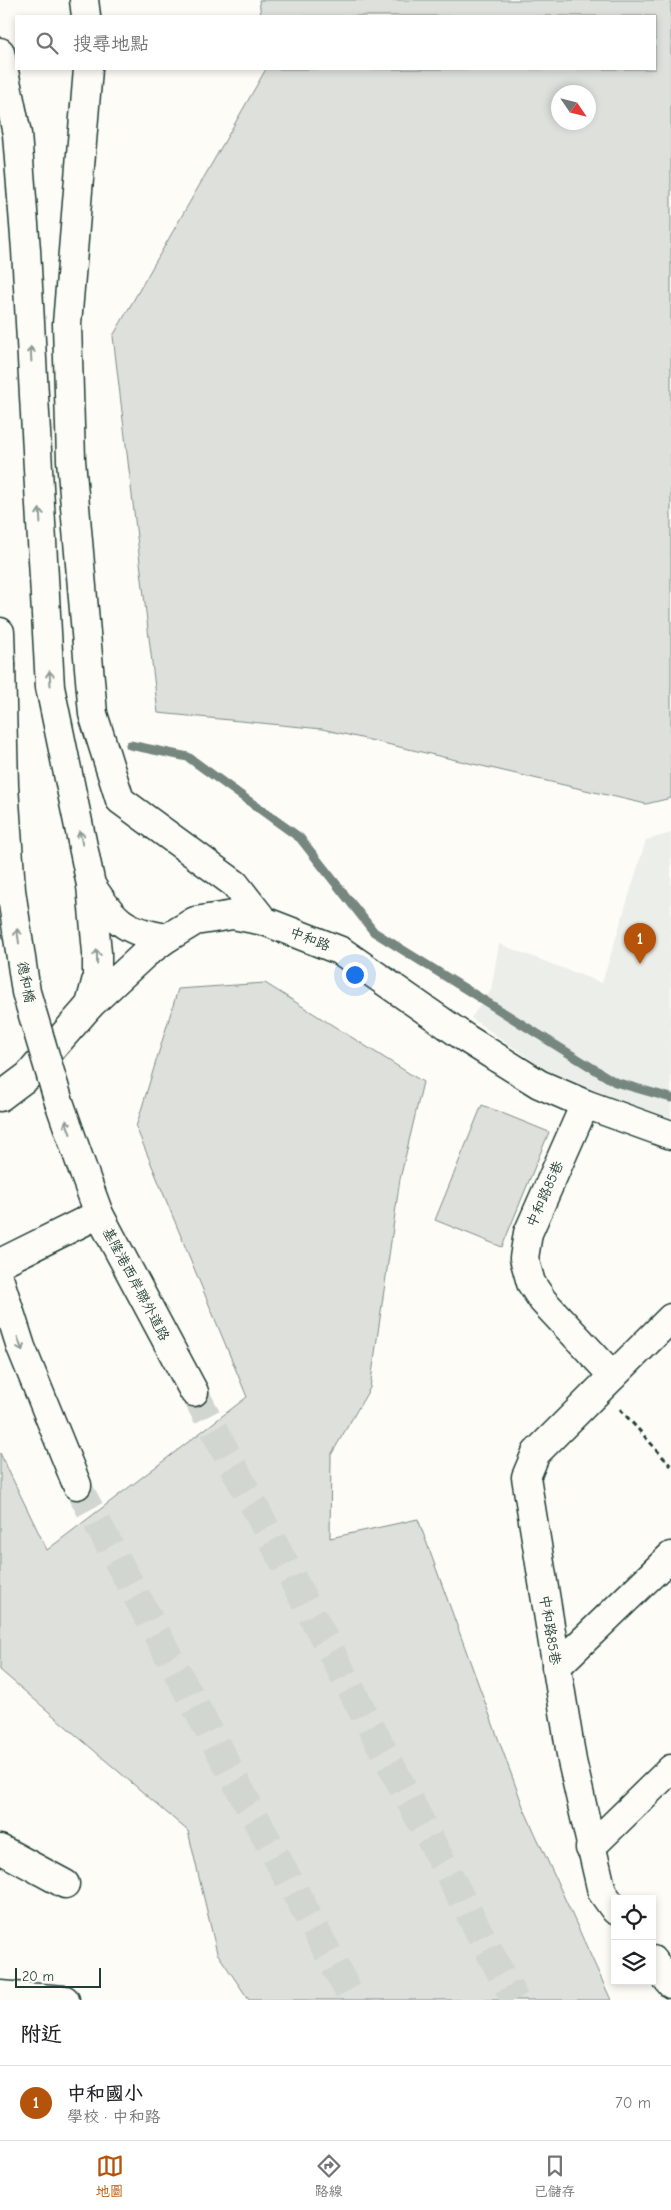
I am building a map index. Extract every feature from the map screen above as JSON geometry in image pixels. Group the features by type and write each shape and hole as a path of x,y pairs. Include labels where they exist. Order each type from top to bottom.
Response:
{"main road":[{"path":"84,0 86,15"},
{"path":"0,52 17,134 26,250 50,687 91,885 97,953 97,978 90,1005"},
{"path":"88,70 67,324 71,460 93,714 120,800 235,884 264,921"},
{"name":"德和橋","path":"0,632 4,786 10,880 26,992 58,1098 84,1173"},
{"path":"91,885 109,912 125,926 141,934 167,938"},
{"name":"中和路","path":"0,1097 34,1070 90,1005 145,954 196,921 233,915 264,921 341,950 467,1039 539,1084 585,1104 671,1135"},
{"name":"中和路85巷","path":"585,1104 528,1233 524,1258 531,1283 543,1301 607,1382"},
{"name":"基隆港西岸聯外道路","path":"84,1173 99,1214 194,1392"},
{"path":"0,1263 99,1214"},
{"path":"0,1281 21,1347 77,1485"},
{"name":"中和路85巷","path":"611,1904 602,1892 590,1848 572,1762 526,1477 536,1453 671,1318"},
{"path":"556,1667 671,1556"},
{"path":"590,1848 671,1769"},
{"path":"0,1849 65,1884"},
{"path":"656,1965 671,1984"},
{"path":"0,1995 65,2000"}],"path":[{"path":"607,1382 671,1466"}],"shaded area":[{"path":"259,0 671,0 671,798 646,804 322,729 158,713 113,336 265,70 656,70 656,15 261,15"},
{"path":"671,833 671,1118 590,1090 546,1070 471,1018 491,990 499,944 602,983 646,840"},
{"path":"265,983 423,1082 400,1179 370,1388 331,1455 330,1538 418,1519 524,1809 611,2000 249,2000 217,1953 188,1831 0,1670 0,1453 47,1550 247,1397 136,1127 178,989"},
{"path":"482,1105 549,1132 502,1247 435,1220"}],"waterway":[{"path":"130,745 188,757 300,838 374,932 615,1082 671,1098"}],"tunnel":[{"path":"194,1392 515,2000"},
{"path":"77,1485 353,2000"}],"place":[{"name":"中和國小","path":"640,964"}]}
